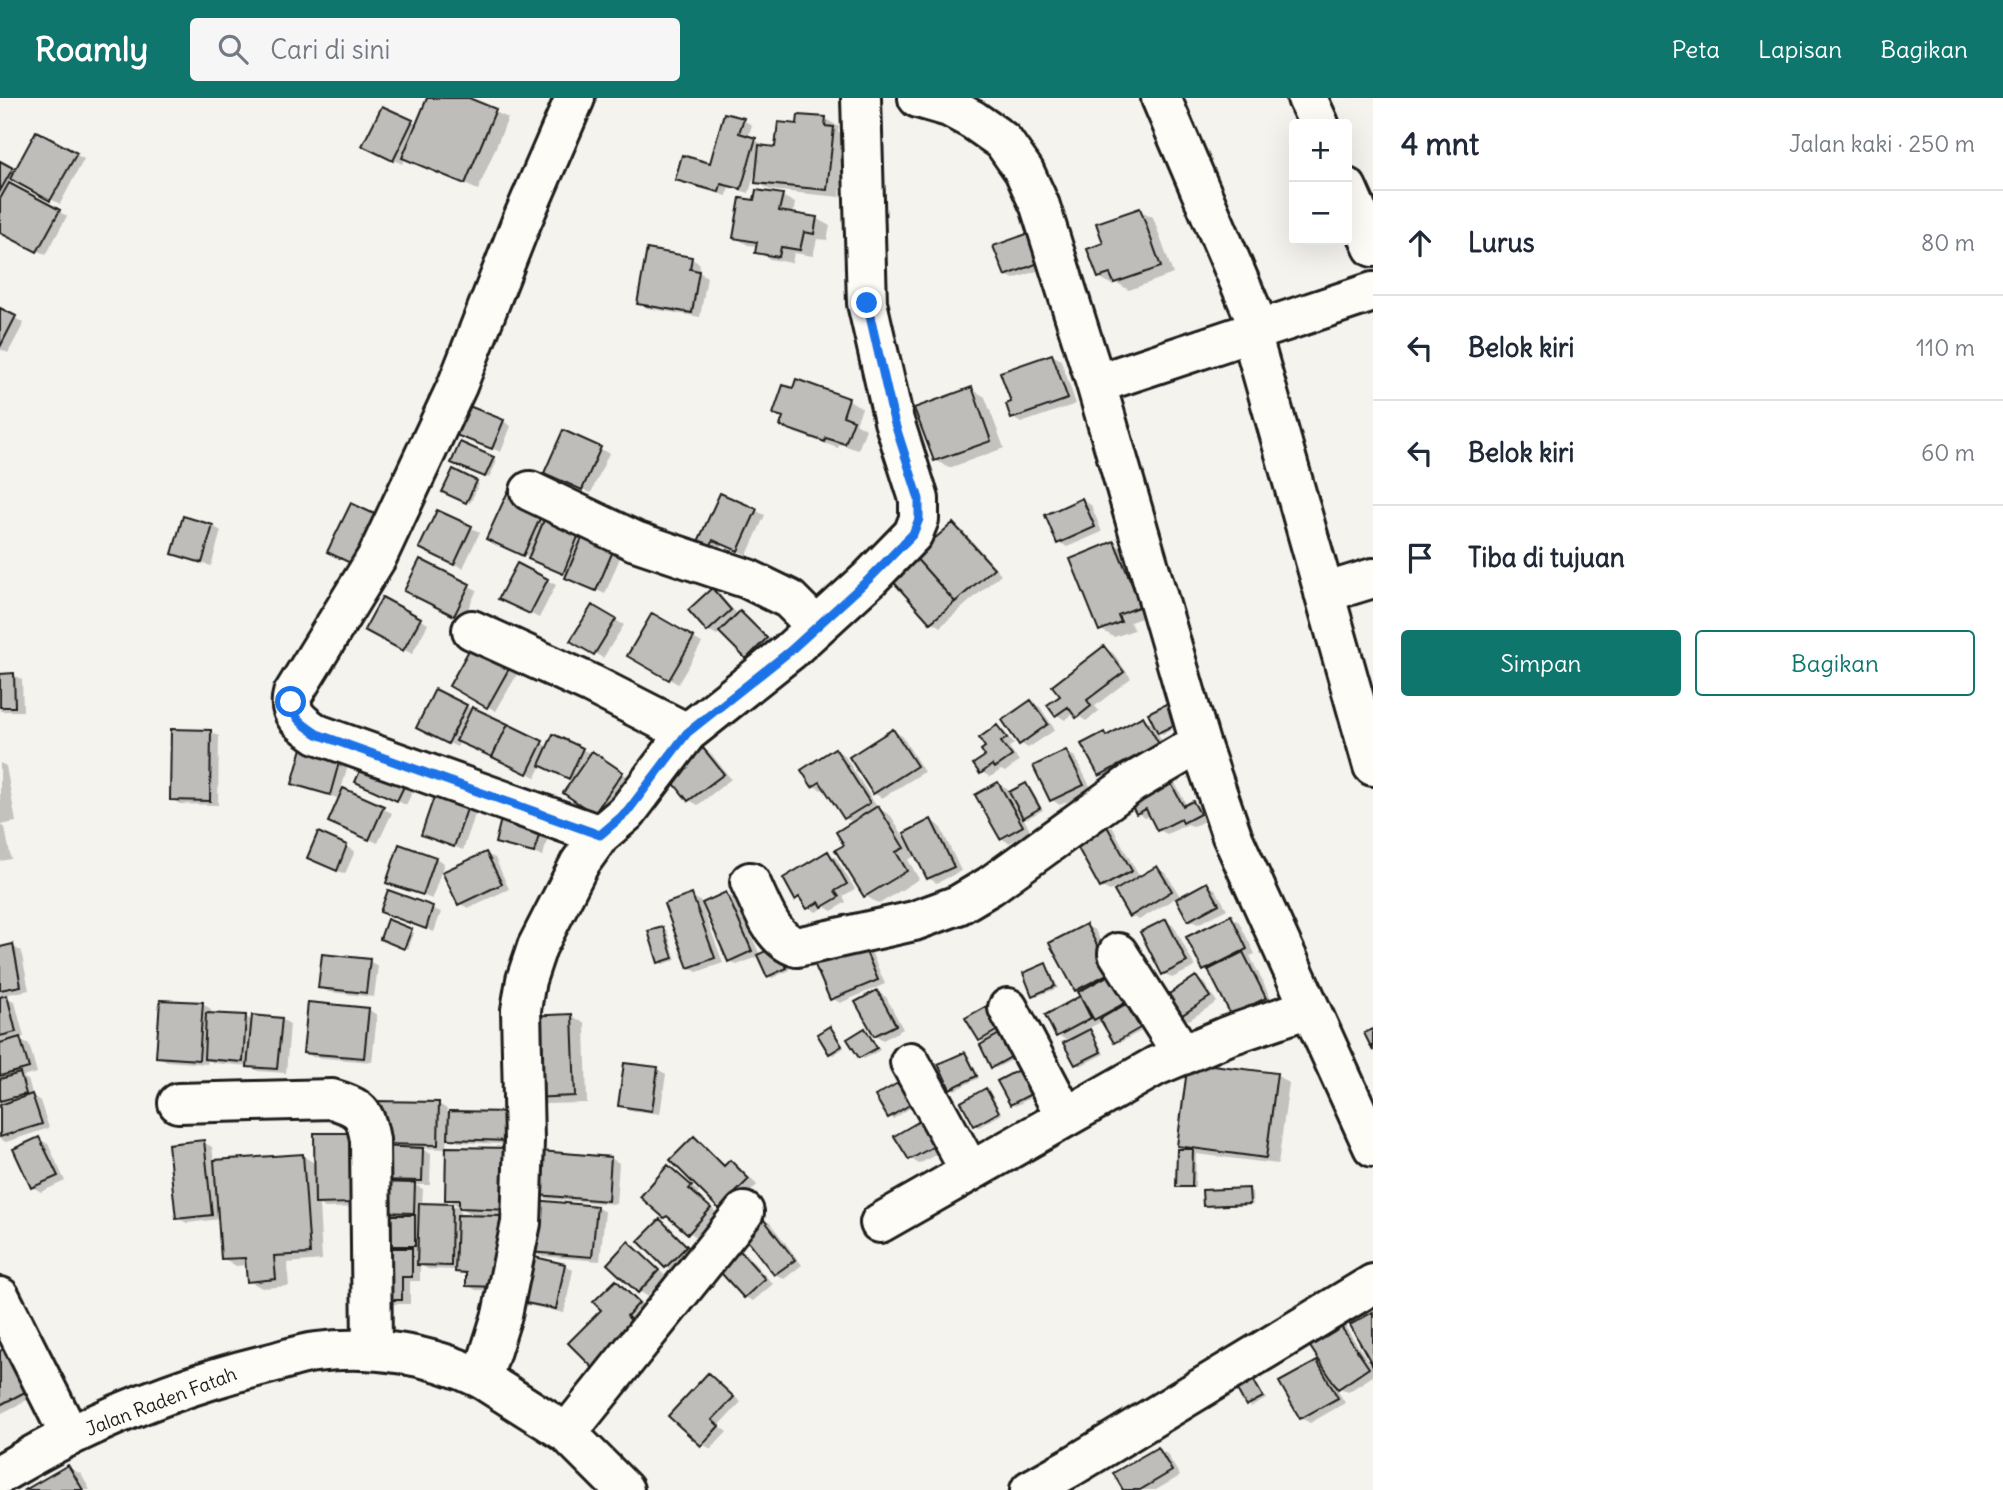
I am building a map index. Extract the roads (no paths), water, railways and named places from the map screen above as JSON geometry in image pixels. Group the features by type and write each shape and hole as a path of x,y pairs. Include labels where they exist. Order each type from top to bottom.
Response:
{"main road":[{"path":"575,98 521,223 457,386 377,557 293,694 291,702 292,711 299,721 317,734 600,835"},
{"path":"482,1378 502,1315 521,1223 524,1141 521,1010 526,980 543,935 580,863 600,835 627,812 687,733 790,651 869,579 913,534 919,519 919,499 894,421 867,303 861,98"},
{"path":"918,98 949,107 1003,141 1024,171 1040,206 1096,384 1200,743 1232,836 1373,1147"},
{"path":"1161,98 1256,331 1324,593 1373,766"},
{"path":"1307,98 1317,119"},
{"path":"1352,199 1373,247"},
{"path":"1096,384 1373,292"},
{"path":"530,491 635,541 748,579 789,599 816,626"},
{"path":"1324,593 1373,578"},
{"path":"472,630 591,684 687,733"},
{"path":"750,882 779,937 797,947 915,921 977,895 1132,783 1200,743"},
{"path":"1118,953 1183,1055"},
{"path":"1008,1008 1065,1116"},
{"path":"880,1223 1156,1066 1227,1036 1309,1008"},
{"path":"910,1062 970,1171"},
{"path":"178,1103 332,1099 352,1105 361,1111 366,1120 370,1140 372,1350"},
{"path":"567,1433 744,1212"},
{"path":"1030,1490 1373,1284"},
{"path":"0,1297 70,1436"},
{"name":"Jalan Raden Fatah","path":"0,1474 70,1436 176,1391 227,1374 315,1352 372,1350 412,1355 482,1378 567,1433 624,1490"}]}
